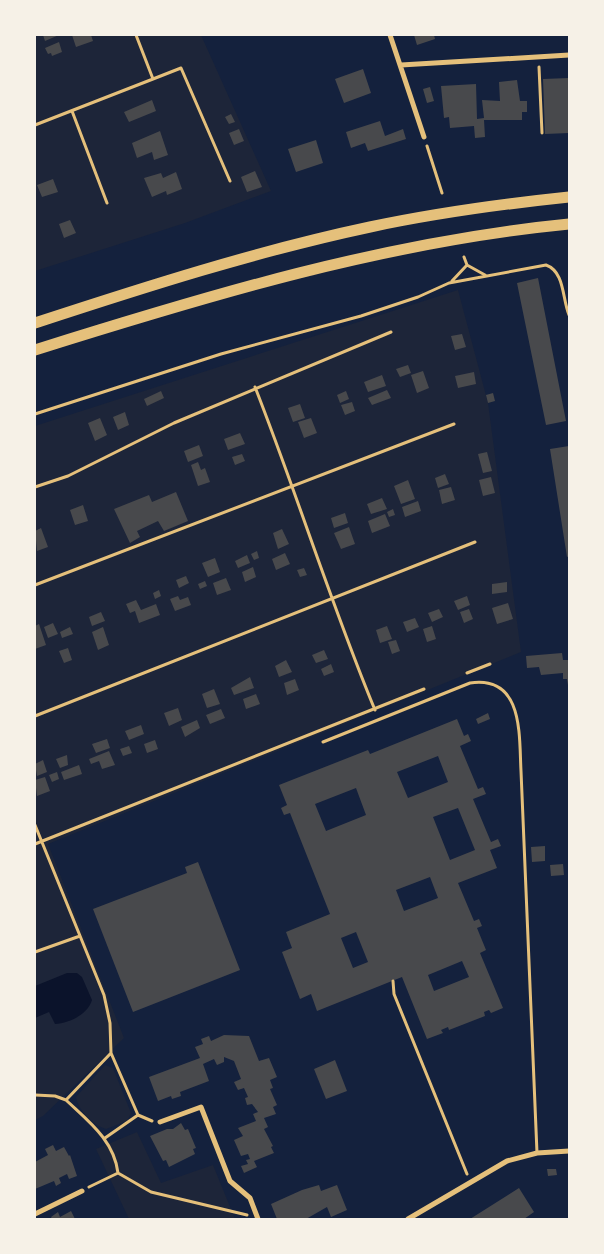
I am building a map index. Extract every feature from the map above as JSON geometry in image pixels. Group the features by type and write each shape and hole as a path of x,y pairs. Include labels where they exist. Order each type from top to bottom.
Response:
{"highway":[{"path":"35,323 201,271 322,239 456,211 569,197"},
{"path":"35,350 212,295 328,264 453,239 569,224"}],"street":[{"path":"390,35 424,137"},
{"path":"401,65 569,55"},
{"path":"160,1122 201,1107 230,1181 250,1198 258,1218"},
{"path":"408,1219 506,1161 537,1153 569,1151"},
{"path":"35,1214 82,1191"}],"lane":[{"path":"322,742 470,683 486,683 494,686 513,702 518,719 521,771 537,1153"}],"path":[{"path":"136,35 154,79"},
{"path":"538,56 542,133"},
{"path":"35,125 181,68 230,181"},
{"path":"72,110 107,203"},
{"path":"424,137 442,193"},
{"path":"464,257 467,265 486,275"},
{"path":"450,283 458,277 467,265"},
{"path":"35,414 221,354 370,313 450,283 486,275 546,265 554,268 559,274 569,315"},
{"path":"35,488 68,476 174,423 255,387 391,332"},
{"path":"255,387 293,486 331,599 374,709"},
{"path":"35,585 454,424"},
{"path":"35,716 475,542"},
{"path":"463,674 490,664"},
{"path":"35,844 428,688"},
{"path":"35,825 108,1010 110,1053 138,1115 105,1138"},
{"path":"35,952 80,936"},
{"path":"392,981 394,994 470,1182"},
{"path":"66,1100 110,1053"},
{"path":"35,1096 55,1096 66,1100 105,1138 118,1173 151,1192 217,1210 258,1218"},
{"path":"82,1191 118,1173"}],"shaded area":[{"path":"35,35 201,35 271,191 185,223 35,271"},
{"path":"458,290 488,403 521,652 48,844 124,1038 43,1116 35,1120 35,426"},
{"path":"67,973 77,973 82,977 92,1000 87,1010 72,1020 55,1024 49,1012 35,1018 35,986"},
{"path":"105,1065 113,1068 131,1113 127,1121 106,1129 96,1124 87,1116 77,1102 76,1097"},
{"path":"137,1132 161,1183 213,1165 235,1219 129,1219 96,1149"}],"building":[{"path":"43,35 59,35 45,41"},
{"path":"72,35 91,35 93,41 76,47"},
{"path":"414,35 434,35 435,39 417,45"},
{"path":"59,42 62,52 52,56 51,53 48,54 45,48"},
{"path":"363,69 371,93 344,103 335,79"},
{"path":"569,78 569,133 545,134 543,79"},
{"path":"517,80 520,101 527,101 527,112 522,112 522,120 484,120 485,137 475,138 474,126 450,128 449,117 444,118 441,86 476,84 477,119 484,118 482,100 500,101 499,82"},
{"path":"430,87 434,101 427,103 423,89"},
{"path":"152,100 156,111 129,122 124,112"},
{"path":"231,114 235,122 229,124 225,117"},
{"path":"380,121 385,136 403,129 406,139 368,151 365,143 351,148 346,132"},
{"path":"239,129 244,141 234,145 229,133"},
{"path":"160,131 168,155 154,160 152,152 137,158 132,143"},
{"path":"316,140 323,163 296,172 288,149"},
{"path":"255,171 262,187 247,192 241,177"},
{"path":"176,172 182,189 167,195 166,191 152,197 144,178 161,173 163,178"},
{"path":"53,179 58,192 42,197 37,185"},
{"path":"70,220 76,233 64,238 59,224"},
{"path":"538,278 566,421 546,425 517,283"},
{"path":"462,334 466,347 455,350 451,336"},
{"path":"408,365 411,373 400,377 396,369"},
{"path":"423,371 429,388 417,393 411,375"},
{"path":"474,372 476,384 458,388 455,376"},
{"path":"382,375 386,386 368,392 364,382"},
{"path":"387,390 391,398 372,405 368,398"},
{"path":"161,391 164,398 147,406 144,399"},
{"path":"346,391 349,399 340,403 337,395"},
{"path":"493,393 495,401 488,403 486,395"},
{"path":"352,402 355,411 345,415 341,405"},
{"path":"300,404 305,418 293,422 288,408"},
{"path":"125,412 129,425 118,430 113,417"},
{"path":"100,418 107,435 95,441 88,423"},
{"path":"311,418 317,433 304,438 298,422"},
{"path":"240,433 245,444 228,450 224,439"},
{"path":"199,445 203,456 188,462 184,451"},
{"path":"569,446 569,556 567,557 550,449"},
{"path":"487,452 492,471 483,473 478,454"},
{"path":"242,454 245,461 235,465 232,457"},
{"path":"198,462 201,470 205,468 210,482 198,486 191,465"},
{"path":"445,474 449,484 438,488 435,478"},
{"path":"491,477 495,493 483,496 479,480"},
{"path":"408,480 415,499 401,504 394,486"},
{"path":"451,487 455,500 442,504 439,490"},
{"path":"176,492 188,521 164,531 158,521 137,531 140,537 130,543 114,509 149,495 152,502"},
{"path":"382,498 387,509 371,514 367,504"},
{"path":"418,501 421,511 405,517 402,507"},
{"path":"83,505 88,521 75,525 70,510"},
{"path":"393,509 395,515 389,517 387,512"},
{"path":"345,513 348,523 334,528 331,518"},
{"path":"385,514 390,526 372,533 368,521"},
{"path":"349,527 355,544 341,549 334,533"},
{"path":"41,528 48,547 37,551 35,531"},
{"path":"282,529 289,544 278,549 273,533"},
{"path":"257,551 259,558 254,560 251,554"},
{"path":"285,553 290,564 276,570 272,559"},
{"path":"247,555 250,563 238,568 235,561"},
{"path":"215,558 220,572 208,577 202,563"},
{"path":"253,567 256,577 245,582 242,572"},
{"path":"304,568 307,575 300,577 297,570"},
{"path":"186,576 189,583 179,588 176,580"},
{"path":"226,578 231,590 217,595 213,583"},
{"path":"205,581 207,586 200,589 198,584"},
{"path":"507,582 507,592 492,594 492,584"},
{"path":"159,590 161,596 155,599 153,593"},
{"path":"178,596 180,600 188,597 191,605 175,611 170,599"},
{"path":"467,596 470,605 458,610 454,601"},
{"path":"136,600 141,610 156,604 160,615 139,623 135,611 130,613 126,604"},
{"path":"508,603 513,619 497,624 492,608"},
{"path":"439,609 443,617 432,622 428,613"},
{"path":"469,609 473,619 464,623 460,612"},
{"path":"101,612 105,621 92,626 89,617"},
{"path":"415,618 419,627 407,632 403,622"},
{"path":"53,623 58,634 48,638 44,627"},
{"path":"39,624 46,645 35,649 35,626"},
{"path":"387,626 392,639 380,643 376,630"},
{"path":"432,626 436,639 427,642 423,629"},
{"path":"70,627 73,634 62,638 60,632"},
{"path":"103,627 109,645 98,650 92,632"},
{"path":"396,640 400,651 392,654 388,642"},
{"path":"68,648 72,660 64,663 59,651"},
{"path":"324,650 328,659 316,663 312,655"},
{"path":"562,653 563,660 569,660 569,691 567,679 563,679 563,673 541,675 539,667 527,668 526,656"},
{"path":"286,660 292,672 279,677 275,666"},
{"path":"331,664 334,672 324,676 321,669"},
{"path":"250,677 254,688 234,695 231,688"},
{"path":"295,679 299,690 287,695 284,683"},
{"path":"214,689 220,704 207,708 202,694"},
{"path":"256,694 260,704 246,709 243,699"},
{"path":"178,708 182,720 169,726 164,713"},
{"path":"221,709 225,718 210,724 206,715"},
{"path":"488,713 490,719 478,724 476,719"},
{"path":"457,719 464,736 468,734 471,741 460,746 478,789 483,787 486,794 473,799 491,842 498,839 501,846 490,850 497,868 458,883 474,921 479,919 482,926 477,928 486,950 480,953 503,1008 491,1013 489,1010 484,1012 485,1016 449,1030 448,1027 441,1030 443,1033 427,1039 402,977 317,1011 311,994 300,999 282,952 292,948 286,932 330,914 290,813 284,815 281,808 287,805 279,785 368,750 370,754","holes":["438,756 448,782 408,798 397,772","356,788 366,815 326,831 315,804","458,808 475,850 450,860 433,817","430,877 438,898 404,911 396,890","356,932 368,962 353,968 341,938","462,961 469,977 434,991 428,975"]},
{"path":"197,720 200,728 185,737 181,727"},
{"path":"141,725 144,734 129,740 125,731"},
{"path":"107,739 110,748 96,753 92,744"},
{"path":"155,740 158,749 147,753 144,744"},
{"path":"129,746 132,753 123,756 120,749"},
{"path":"109,751 115,765 102,769 99,761 91,764 89,759"},
{"path":"67,755 68,765 60,768 56,759"},
{"path":"43,760 47,772 37,776 35,764"},
{"path":"79,765 82,774 64,780 61,772"},
{"path":"57,772 59,779 52,782 49,775"},
{"path":"45,777 50,791 37,796 35,780"},
{"path":"545,846 545,861 532,862 531,847"},
{"path":"198,862 240,970 133,1012 93,909 187,873 185,867"},
{"path":"563,864 564,875 551,876 550,865"},
{"path":"224,1035 249,1036 259,1061 269,1058 277,1077 270,1080 273,1088 270,1089 277,1105 273,1107 276,1114 264,1118 268,1127 264,1129 273,1146 271,1147 274,1153 254,1161 257,1167 244,1173 241,1166 248,1164 246,1160 250,1159 248,1154 241,1156 234,1140 243,1136 238,1128 256,1121 253,1114 258,1112 252,1104 247,1105 245,1098 248,1097 244,1088 238,1090 234,1082 241,1079 234,1061 224,1057 224,1062 217,1065 214,1059 203,1064 209,1081 180,1092 181,1096 172,1099 171,1096 158,1101 149,1077 200,1058 195,1047 203,1044 201,1039 209,1036 211,1041"},
{"path":"335,1060 347,1091 326,1099 314,1069"},
{"path":"181,1123 185,1130 188,1129 196,1148 193,1149 195,1154 169,1167 166,1160 163,1161 150,1136 167,1129 173,1129"},
{"path":"53,1145 56,1151 64,1147 70,1155 77,1176 69,1179 67,1174 59,1178 61,1183 56,1186 54,1181 35,1189 35,1162 48,1155 45,1149"},
{"path":"547,1169 556,1169 557,1175 548,1176"},
{"path":"319,1185 321,1191 337,1185 347,1210 331,1217 327,1207 306,1219 277,1219 271,1204 302,1190"},
{"path":"519,1188 534,1212 524,1219 470,1219"},
{"path":"71,1211 75,1219 52,1219 51,1217 58,1212 60,1217"}]}
